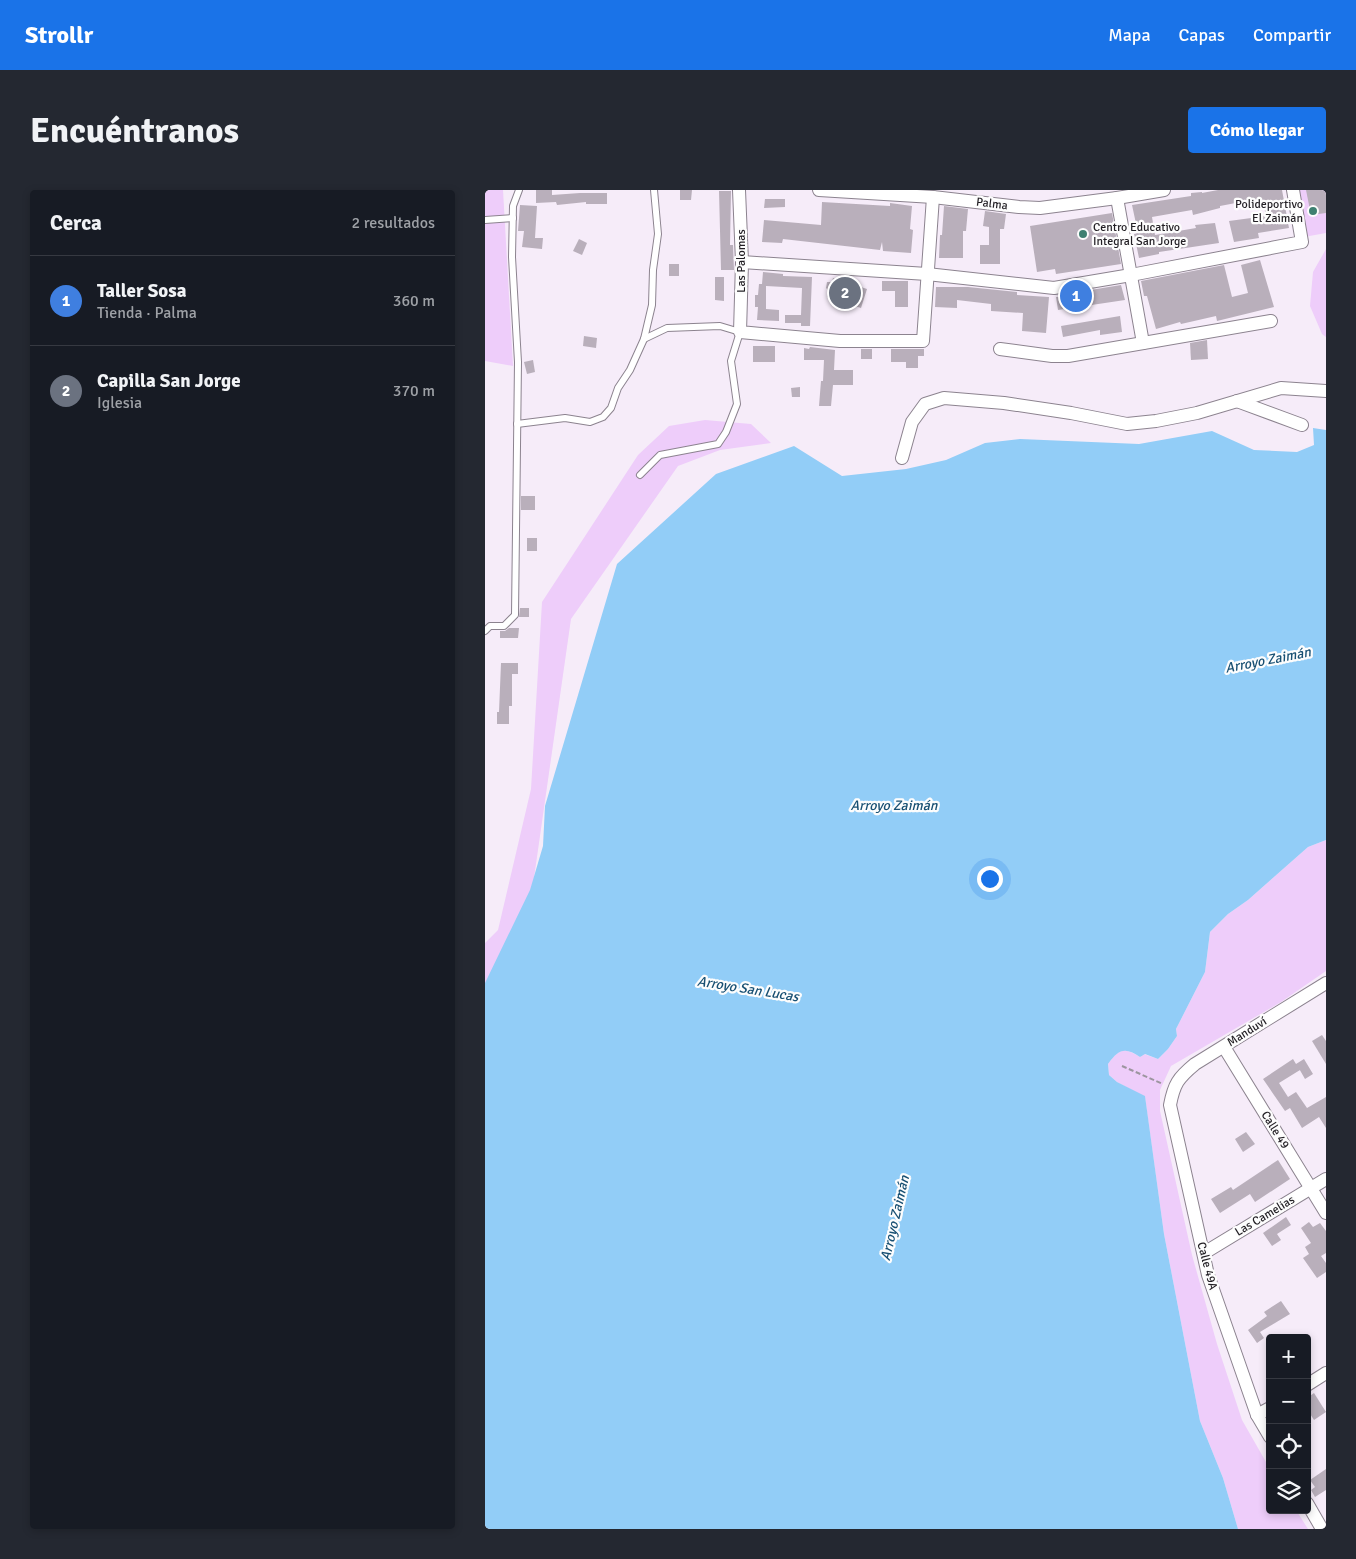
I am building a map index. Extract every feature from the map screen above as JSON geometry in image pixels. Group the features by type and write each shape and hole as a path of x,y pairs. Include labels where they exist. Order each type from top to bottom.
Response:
{"street":[{"name":"Las Palomas","path":"739,190 742,262 740,332"},
{"name":"Palma","path":"819,190 933,197 1040,208 1164,190"},
{"path":"742,262 927,274 1054,288 1131,276 1302,242 1293,190"},
{"path":"740,332 840,341 923,341 933,197"},
{"path":"1117,198 1143,343"},
{"path":"1000,349 1052,356 1068,356 1271,321"},
{"path":"902,458 912,422 916,416 925,404 944,398 1004,403 1127,424 1156,421 1197,413 1281,388 1326,391"},
{"path":"1237,401 1302,425"},
{"name":"Manduví","path":"1169,1086 1187,1070 1326,983"},
{"name":"Calle 49","path":"1224,1047 1326,1213"},
{"name":"Calle 49A","path":"1169,1086 1170,1105 1208,1275 1266,1437"},
{"name":"Las Camelias","path":"1204,1253 1326,1178"},
{"path":"1311,1382 1326,1373"},
{"path":"1257,1415 1266,1410"},
{"path":"1311,1510 1322,1529"}],"lane":[{"path":"485,632 490,626 504,626 515,615 518,362 512,257 513,206 519,190"},
{"path":"517,424 565,418 590,422 603,416 611,408 618,388 630,370 644,340 652,305 653,270 658,234 654,190"},
{"path":"485,220 513,218"},
{"path":"640,475 660,455 718,444 726,432 737,404 731,361 740,332 720,326 667,328 644,340"}],"path":[{"path":"1122,1066 1169,1086"}],"shaded area":[{"path":"485,190 503,190 513,366 485,361"},
{"name":"Polideportivo El Zaimán","path":"1296,190 1326,190 1326,233 1304,237"},
{"path":"1326,249 1326,337 1322,334 1310,306 1313,272"},
{"path":"705,420 751,424 771,443 720,450 678,466 571,619 522,962 485,999 485,943 498,930 531,789 542,602 638,455 669,426"},
{"path":"1326,840 1326,971 1281,1002 1171,1066 1160,1090 1160,1111 1192,1255 1217,1344 1242,1420 1266,1462 1266,1514 1299,1514 1308,1529 1238,1529 1223,1478 1200,1421 1164,1234 1145,1097 1117,1082 1109,1075 1108,1064 1115,1055 1122,1051 1130,1052 1140,1057 1144,1054 1158,1059 1168,1049 1177,1036 1176,1029 1205,972 1210,932 1228,914 1248,900 1308,847"}],"water":[{"name":"Arroyo Zaimán","path":"1313,428 1326,430 1326,840 1308,847 1248,900 1228,914 1210,932 1205,972 1176,1029 1177,1036 1168,1049 1158,1059 1145,1054 1140,1057 1123,1051 1116,1055 1108,1064 1109,1075 1117,1082 1145,1096 1164,1234 1200,1421 1223,1478 1238,1529 485,1529 485,983 530,890 543,846 545,806 617,564 716,474 794,446 842,476 906,469 946,460 985,443 1020,439 1139,444 1212,431 1254,450 1297,452 1314,445"}],"building":[{"path":"536,190 552,190 552,195 607,193 607,204 586,204 586,202 557,205 556,202 536,203"},
{"path":"680,190 692,190 691,200 680,200"},
{"path":"1218,190 1282,190 1289,228 1258,233 1259,238 1234,242 1229,221 1266,216 1262,198 1220,206 1220,208 1193,215 1192,210 1152,217 1155,235 1196,228 1195,225 1215,223 1219,243 1159,252 1159,254 1139,258 1134,234 1138,233 1132,205 1191,196 1191,193"},
{"path":"1306,190 1326,190 1326,213 1311,215"},
{"path":"719,191 731,191 730,245 733,245 734,270 721,270"},
{"path":"765,199 785,199 785,207 764,208"},
{"path":"822,202 890,206 890,203 912,206 910,229 913,230 911,253 883,251 882,242 880,250 783,239 782,243 762,242 764,220 821,225"},
{"path":"520,205 537,206 535,238 543,238 542,249 522,247 524,231 518,231"},
{"path":"944,206 968,209 966,231 963,231 963,258 939,258"},
{"path":"985,211 1006,214 1004,229 1000,229 1000,264 980,264 980,245 989,245 989,227 983,226"},
{"path":"1112,213 1121,264 1056,274 1055,269 1037,272 1030,226"},
{"path":"579,239 587,243 582,255 573,251"},
{"path":"1260,260 1274,307 1217,321 1216,316 1181,324 1180,322 1156,329 1147,296 1144,296 1141,281 1224,265 1232,297 1248,293 1241,265"},
{"path":"669,264 679,264 679,276 669,276"},
{"path":"763,272 783,274 783,276 812,277 810,326 801,326 801,323 785,323 785,315 801,315 802,288 766,286 766,309 779,310 779,321 757,320 758,307 755,307 755,295 758,295 759,284 762,284"},
{"path":"715,277 724,277 724,301 715,300"},
{"path":"833,278 867,289 861,308 827,297 829,291 826,288 827,282 832,282"},
{"path":"882,281 908,281 908,307 895,307 895,291 882,291"},
{"path":"1121,285 1125,300 1058,310 1056,297 1060,297 1060,295"},
{"path":"936,287 968,287 1017,292 1017,295 1049,297 1046,333 1022,331 1023,313 991,311 991,304 957,300 957,308 935,307"},
{"path":"1120,316 1122,332 1100,335 1100,330 1063,337 1061,326"},
{"path":"584,336 597,338 596,348 583,346"},
{"path":"1207,340 1208,359 1191,360 1190,343"},
{"path":"753,346 775,346 775,362 753,362"},
{"path":"810,347 835,350 834,370 853,370 853,385 833,385 831,406 819,406 824,360 804,360 804,348 809,349"},
{"path":"861,349 872,349 872,359 861,359"},
{"path":"891,349 924,349 924,356 918,356 918,368 906,368 906,362 891,362"},
{"path":"533,360 535,372 527,374 524,362"},
{"path":"800,387 800,397 792,397 791,388"},
{"path":"521,496 535,496 535,510 521,510"},
{"path":"527,538 537,538 537,551 527,551"},
{"path":"520,608 529,608 529,617 519,617"},
{"path":"509,628 519,628 518,638 500,638 500,631 505,631"},
{"path":"501,663 518,663 518,674 512,674 512,706 509,706 509,724 497,724"},
{"path":"1322,1035 1326,1041 1326,1064 1312,1041"},
{"path":"1293,1059 1296,1064 1304,1059 1313,1074 1305,1079 1300,1070 1279,1083 1288,1097 1296,1092 1307,1108 1326,1097 1326,1128 1319,1117 1302,1128 1290,1108 1285,1111 1263,1079"},
{"path":"1246,1132 1255,1144 1243,1152 1235,1139"},
{"path":"1278,1160 1290,1179 1255,1202 1250,1194 1220,1213 1211,1199 1231,1187 1233,1190"},
{"path":"1286,1217 1291,1225 1277,1234 1281,1240 1272,1246 1263,1233"},
{"path":"1309,1222 1313,1227 1320,1223 1326,1231 1326,1253 1321,1256 1326,1263 1326,1272 1317,1278 1303,1258 1309,1254 1305,1247 1311,1243 1301,1228"},
{"path":"1281,1301 1290,1314 1260,1332 1264,1338 1257,1343 1248,1330 1267,1316 1264,1312"},
{"path":"1314,1393 1326,1412 1314,1420 1311,1415 1311,1395"},
{"path":"1326,1469 1326,1490 1315,1497 1311,1490 1315,1487 1311,1479"}],"place":[{"name":"Polideportivo El Zaimán","path":"1313,211"},
{"name":"Centro Educativo Integral San Jorge","path":"1083,234"},
{"name":"Capilla San Jorge","path":"845,293"},
{"name":"Taller Sosa","path":"1076,296"}],"water label":[{"name":"Arroyo San Lucas","path":"748,989"}]}
